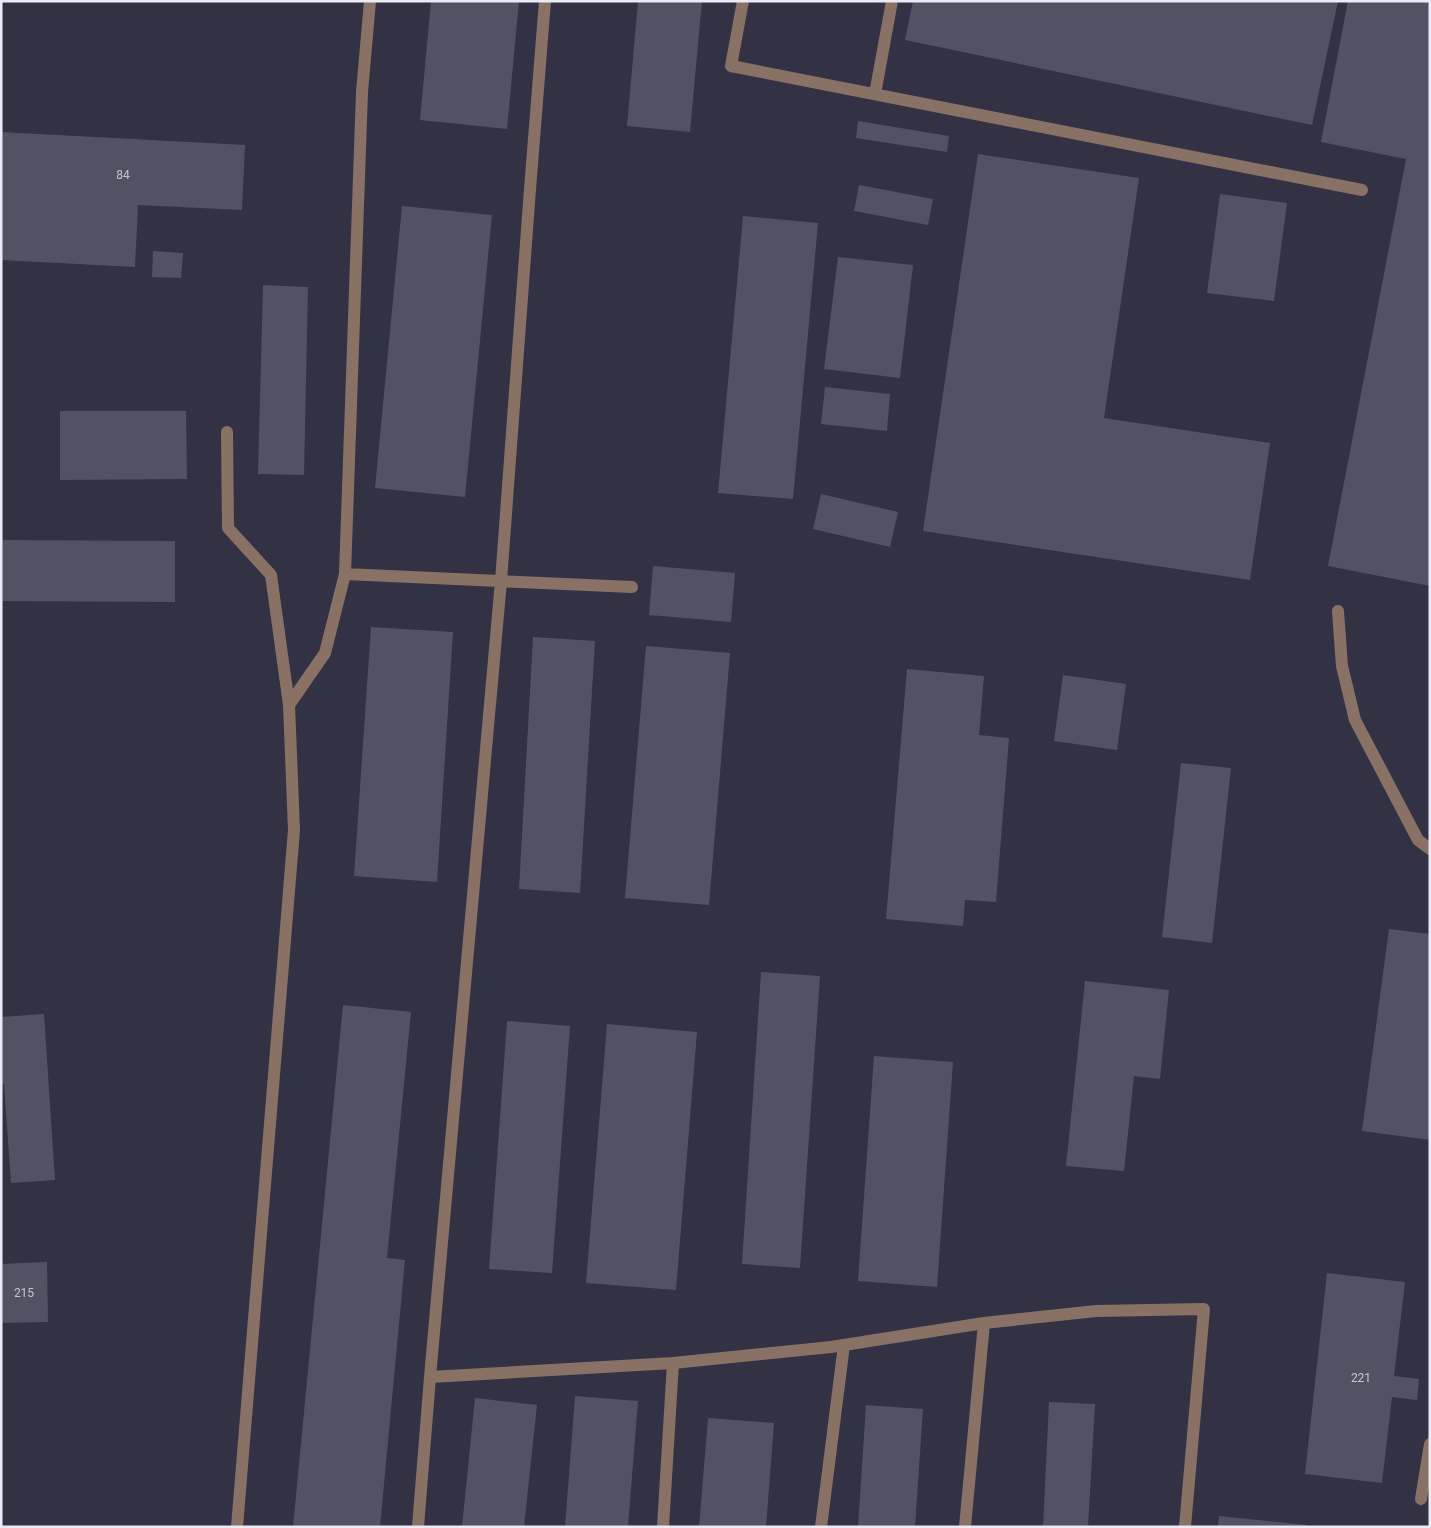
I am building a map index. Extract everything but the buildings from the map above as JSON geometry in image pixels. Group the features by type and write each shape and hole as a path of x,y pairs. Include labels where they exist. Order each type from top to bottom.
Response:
{"lane":[{"path":"289,705 324,653 345,574 362,92 370,1"},
{"path":"418,1527 502,581 545,1"},
{"path":"743,1 731,66 1362,190"},
{"path":"875,94 892,1"},
{"path":"227,432 228,528 271,575 289,705 294,830 237,1527"},
{"path":"345,574 632,586"},
{"path":"1338,611 1342,666 1355,720 1418,840 1430,849"},
{"path":"430,1377 673,1364 844,1345 984,1323 1096,1311 1204,1309 1185,1527"},
{"path":"965,1527 984,1323"},
{"path":"821,1527 844,1345"},
{"path":"662,1527 673,1364"},
{"path":"1421,1498 1430,1444"}]}
